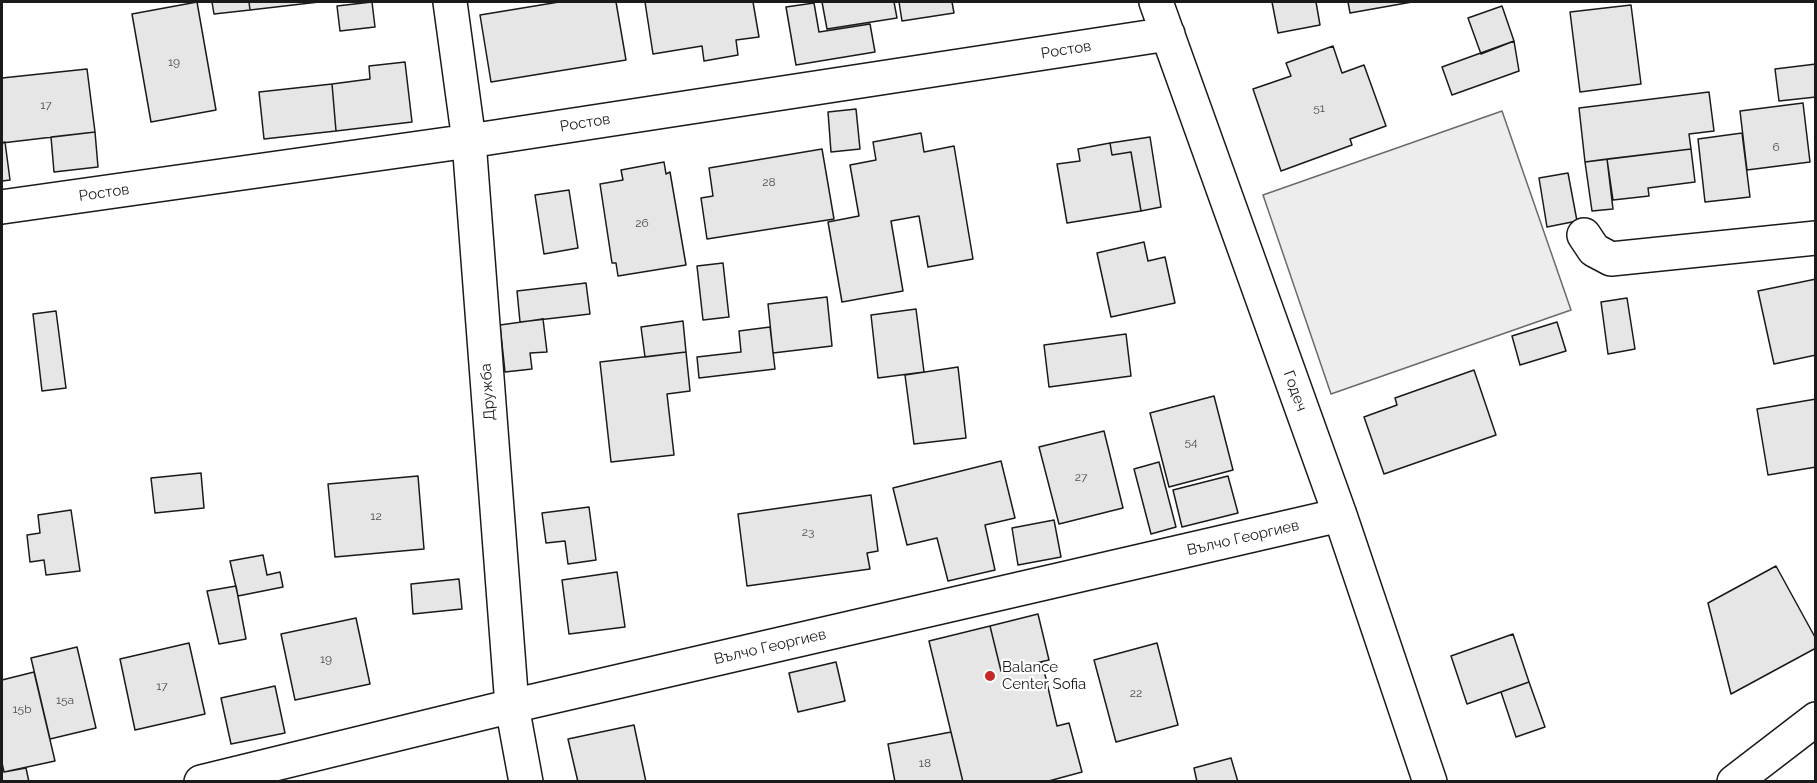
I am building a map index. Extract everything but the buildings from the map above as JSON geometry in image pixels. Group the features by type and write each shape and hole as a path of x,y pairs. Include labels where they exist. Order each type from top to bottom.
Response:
{"street":[{"name":"Дружба","path":"450,2 469,141 512,706 526,782"},
{"name":"Годеч","path":"1156,2 1340,515 1430,782"},
{"name":"Ростов","path":"2,207 469,141 1168,34"},
{"path":"1584,235 1594,250 1611,259 1815,238"},
{"name":"Вълчо Георгиев","path":"201,782 512,706 1340,515"},
{"path":"1734,782 1815,719"}],"shaded area":[{"path":"1502,111 1571,310 1331,394 1263,195"}],"place":[{"name":"Balance Center Sofia","path":"990,676"}]}
